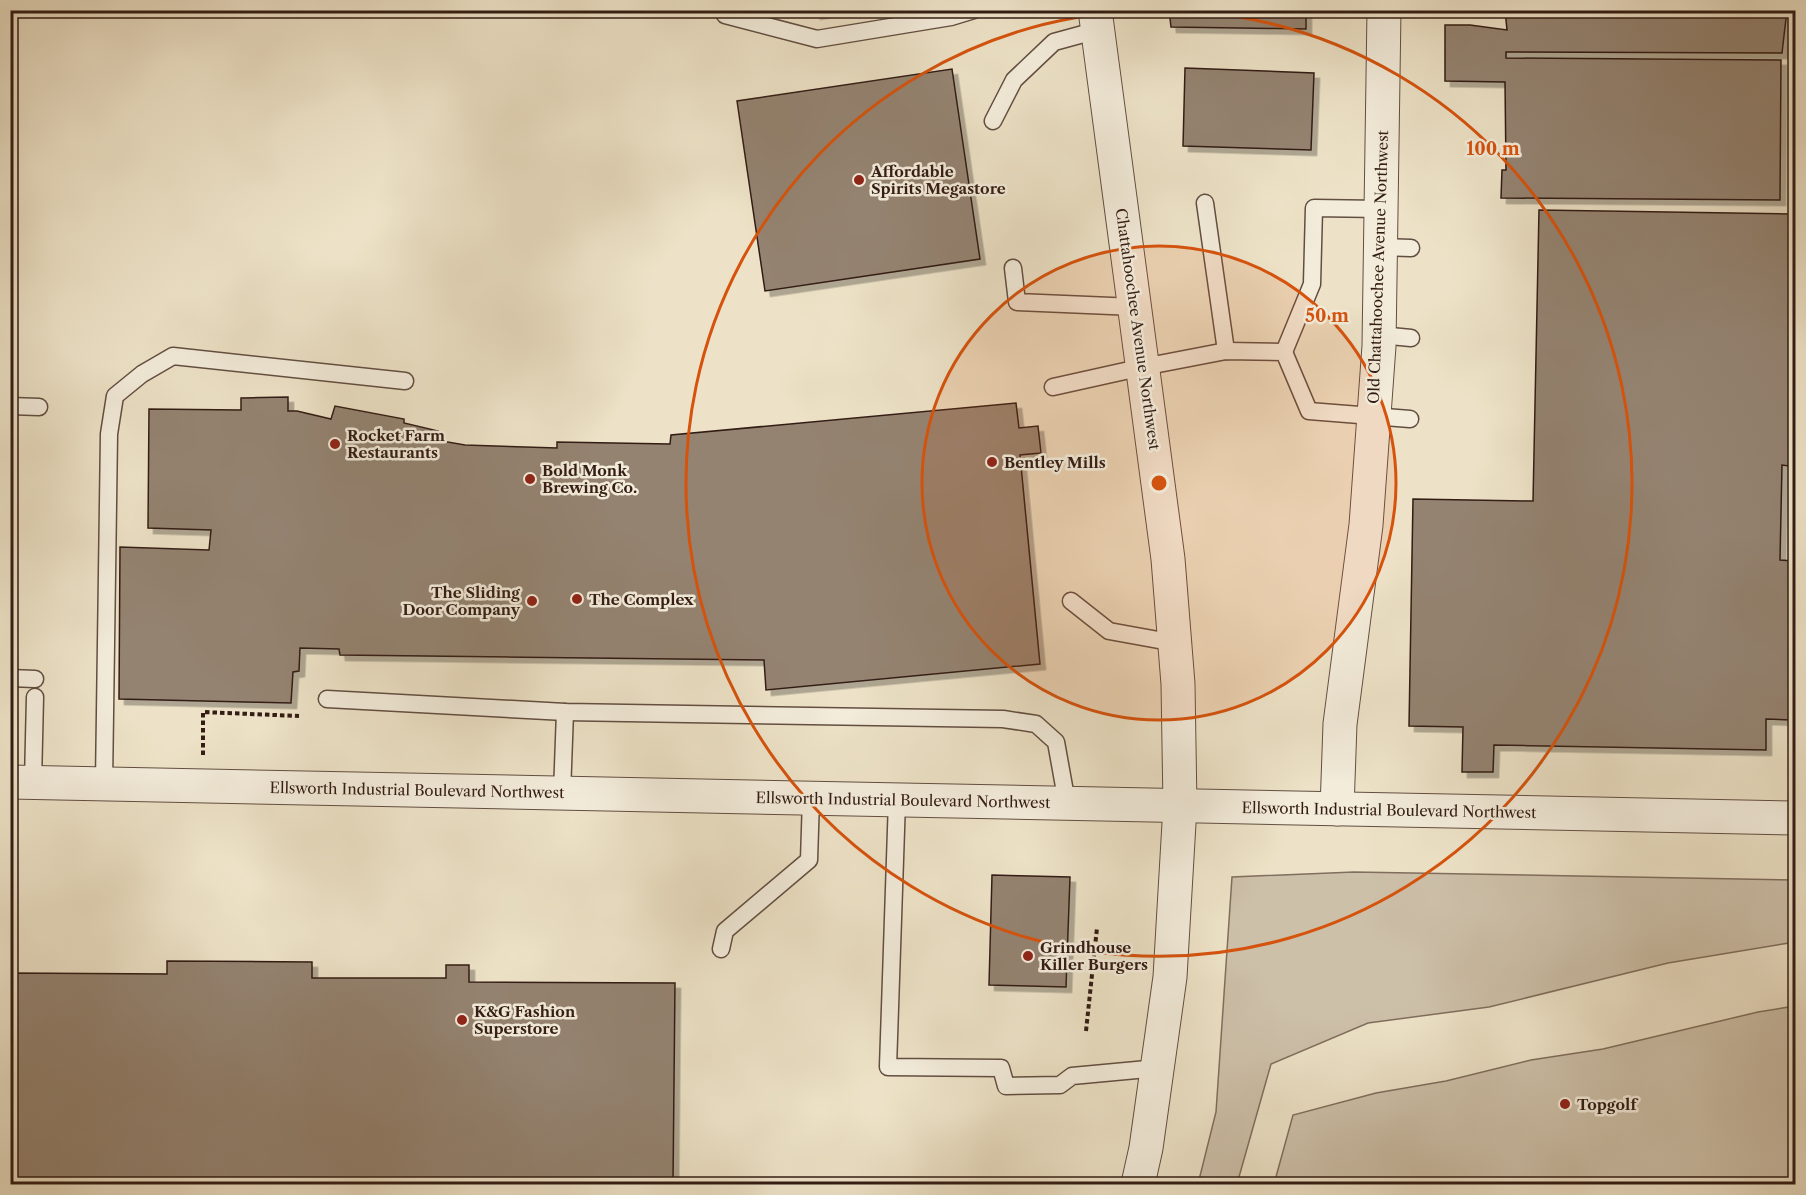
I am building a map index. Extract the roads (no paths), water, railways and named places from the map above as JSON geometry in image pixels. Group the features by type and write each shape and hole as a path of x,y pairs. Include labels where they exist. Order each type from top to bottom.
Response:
{"street":[{"name":"Old Chattahoochee Avenue Northwest","path":"1337,809 1340,724 1366,525 1380,335 1396,248 1381,209 1384,10"},
{"name":"Chattahoochee Avenue Northwest","path":"1096,20 1168,560 1178,684 1180,806 1170,977 1146,1148 1138,1185"},
{"name":"Ellsworth Industrial Boulevard Northwest","path":"22,782 1796,818"}],"lane":[{"path":"725,15 817,39 951,17 974,10"},
{"path":"993,121 1014,80 1054,42 1096,20"},
{"path":"1205,203 1226,351"},
{"path":"1381,209 1314,208 1312,284 1284,352 1309,411 1410,419"},
{"path":"1013,268 1017,302 1135,307"},
{"path":"1380,335 1412,338"},
{"path":"1053,387 1226,351 1284,352"},
{"path":"104,783 109,434 115,396 142,374 173,356 405,381"},
{"path":"10,406 39,407"},
{"path":"1071,601 1109,631 1175,643"},
{"path":"10,678 35,679"},
{"path":"22,782 35,697"},
{"path":"327,699 566,712 1003,719 1036,724 1056,742 1067,803"},
{"path":"562,793 566,712"},
{"path":"721,949 725,931 809,860 811,798"},
{"path":"897,800 888,1066 1001,1068 1006,1086 1060,1085 1072,1076 1158,1068"}],"place":[{"name":"Affordable Spirits Megastore","path":"859,180"},
{"name":"Rocket Farm Restaurants","path":"335,444"},
{"name":"Bentley Mills","path":"992,462"},
{"name":"Bold Monk Brewing Co.","path":"530,479"},
{"name":"The Complex","path":"577,599"},
{"name":"The Sliding Door Company","path":"532,601"},
{"name":"Grindhouse Killer Burgers","path":"1028,956"},
{"name":"K&G Fashion Superstore","path":"462,1020"},
{"name":"Topgolf","path":"1565,1104"}]}
